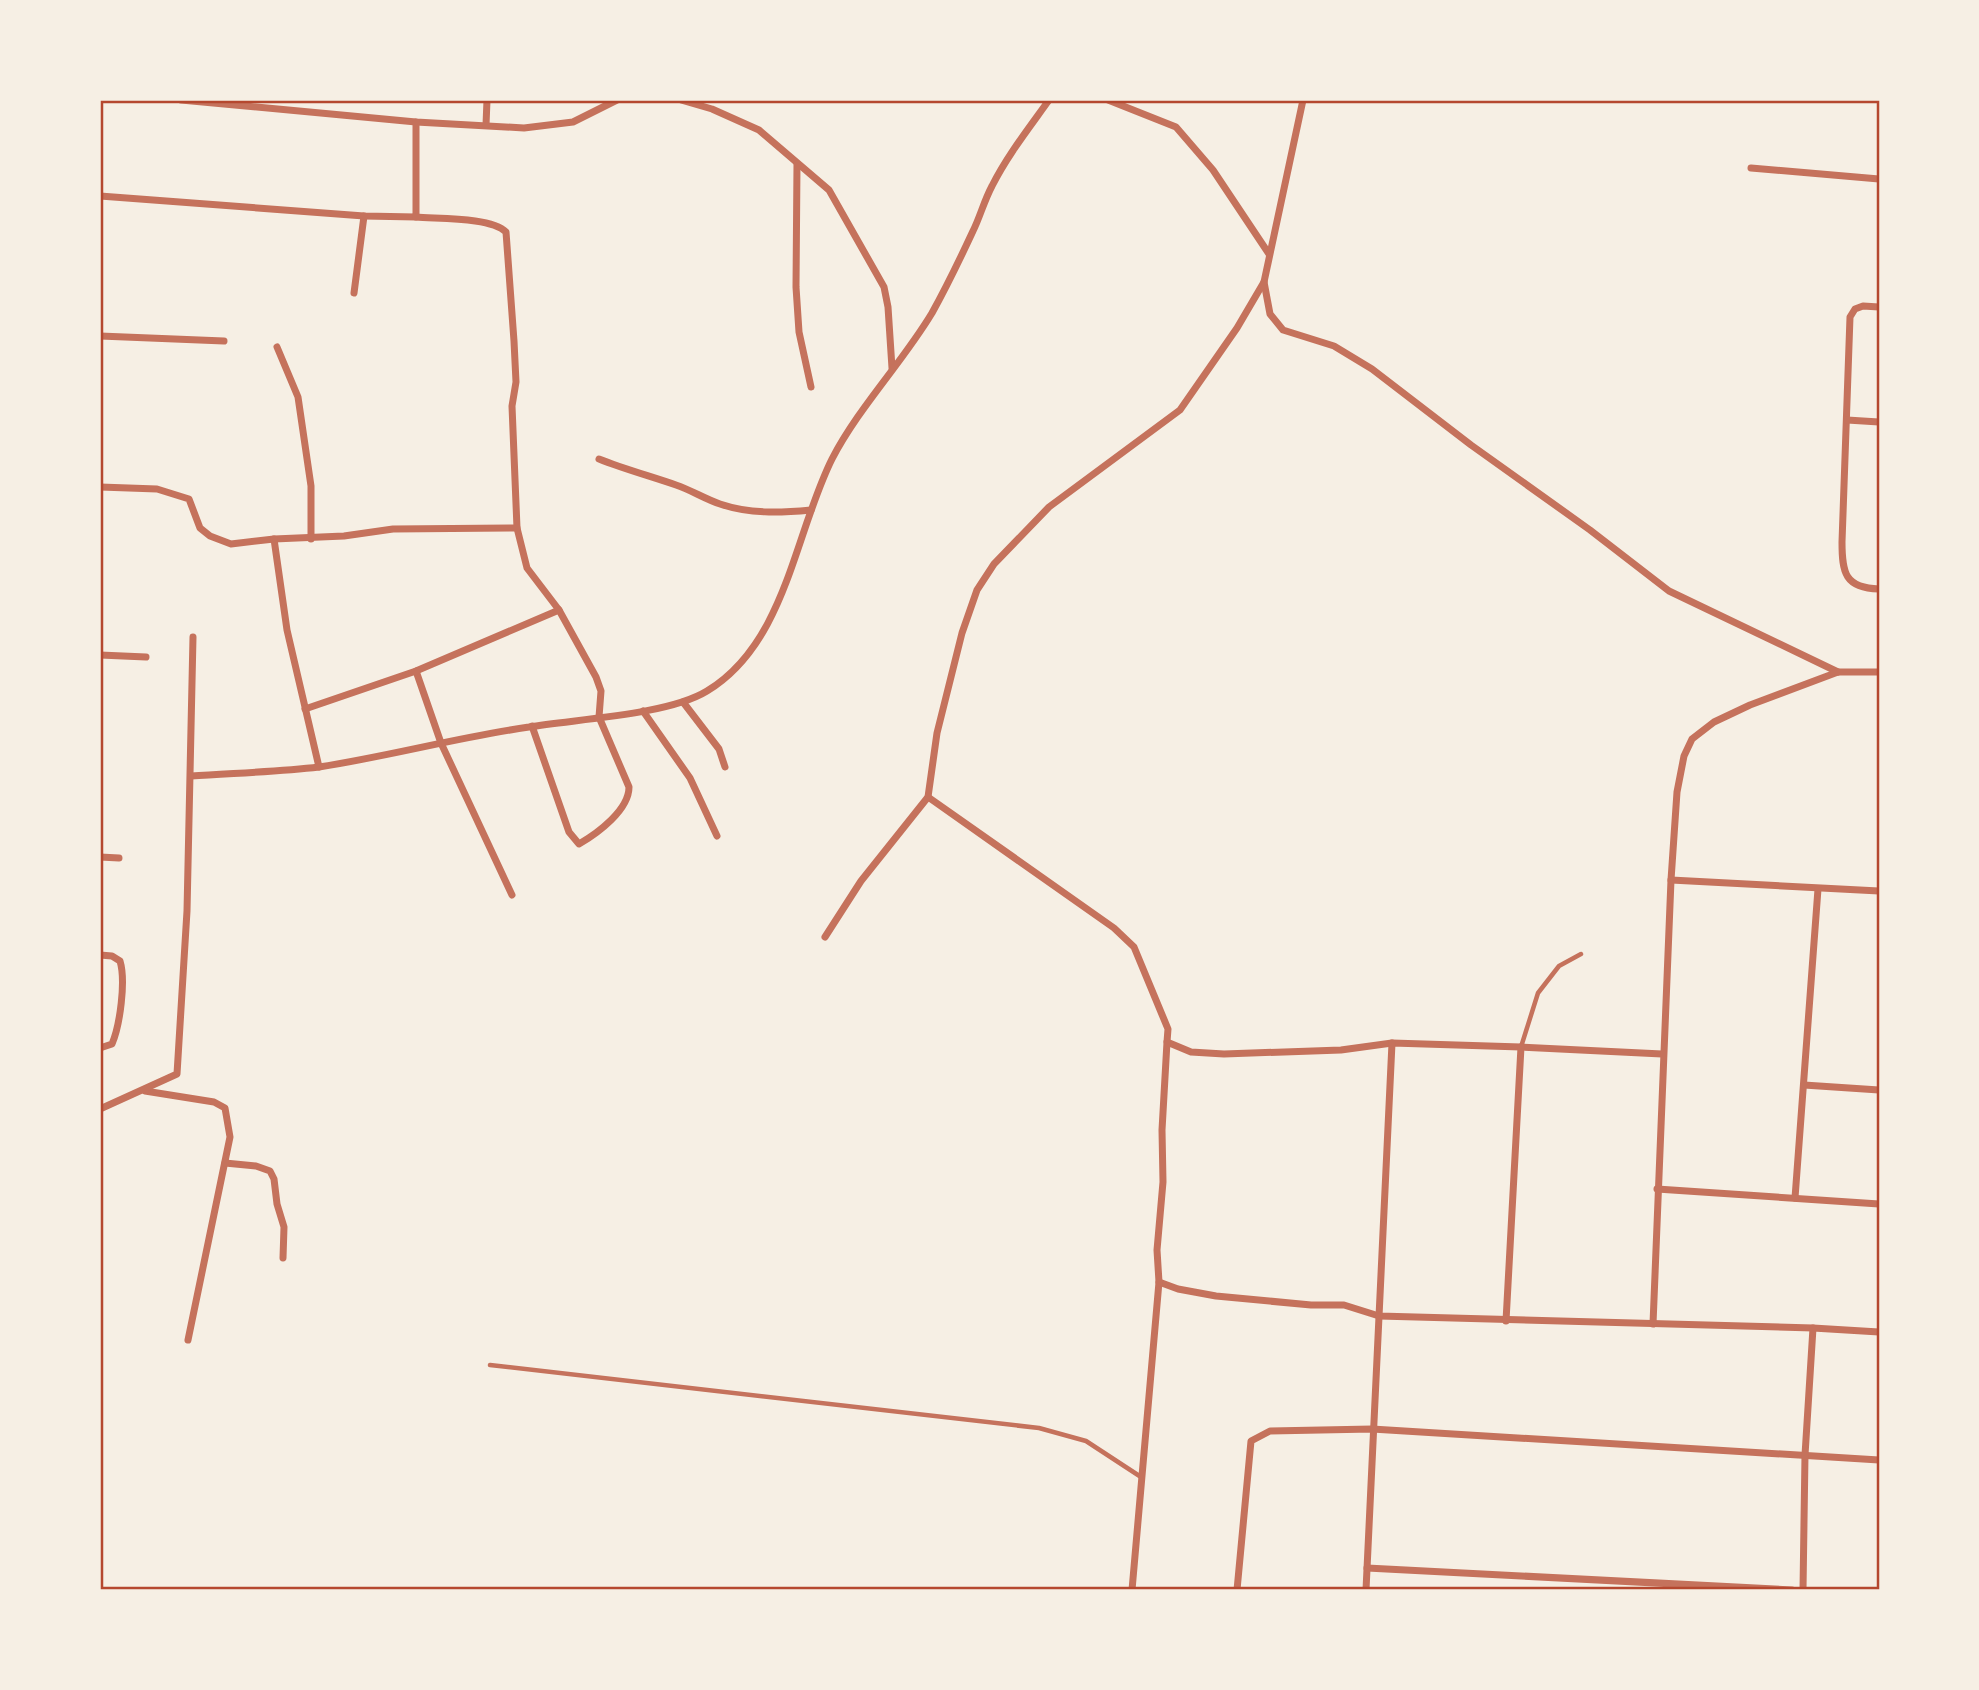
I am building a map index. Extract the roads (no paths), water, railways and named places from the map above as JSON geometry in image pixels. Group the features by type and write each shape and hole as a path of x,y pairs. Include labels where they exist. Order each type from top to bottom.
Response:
{"street":[{"path":"181,100 416,122 524,128 573,122 616,100"},
{"path":"486,125 487,100"},
{"path":"681,100 712,109 759,130 829,190 884,287 892,368"},
{"path":"191,776 318,767 532,726 643,711 683,702 705,693 720,682 763,633 779,600 833,458 892,368 929,318 950,281 991,187 1014,148 1049,100"},
{"path":"1108,100 1176,127 1213,170 1269,254"},
{"path":"825,937 861,881 928,797 937,733 962,633 977,590 994,564 1049,507 1180,411 1237,328 1264,282 1303,100"},
{"path":"416,122 416,217"},
{"path":"797,164 796,287 799,332 811,387"},
{"path":"1751,168 1879,179"},
{"path":"100,196 478,222 500,226 506,232 515,354 516,382 512,406 517,528 527,568 559,610 596,677 601,691 599,717 629,786 629,796 613,817 579,844 569,832 532,726"},
{"path":"354,293 364,216"},
{"path":"1264,282 1270,314 1283,330 1334,346 1372,369 1669,591 1838,672"},
{"path":"1879,307 1863,306 1855,309 1850,317 1842,564 1846,575 1855,584 1864,589 1879,589"},
{"path":"100,335 224,341"},
{"path":"278,347 298,397 311,486 311,539"},
{"path":"1847,420 1879,422"},
{"path":"599,459 678,486 719,504 753,512 811,510"},
{"path":"100,487 157,489 189,499 200,528 210,536 231,544 274,539 311,539 393,529 517,528"},
{"path":"274,539 287,630 318,767"},
{"path":"305,709 416,671 559,610"},
{"path":"100,1109 177,1074 187,911 193,637"},
{"path":"100,655 146,657"},
{"path":"416,671 441,743 512,895"},
{"path":"1653,1324 1671,880 1677,792 1684,756 1692,739 1714,722 1750,705 1838,672 1879,672"},
{"path":"683,702 719,749 725,767"},
{"path":"643,711 691,778 717,835"},
{"path":"928,797 1114,928 1134,947 1168,1029 1162,1130 1163,1182 1157,1250 1159,1282 1132,1590"},
{"path":"100,857 119,858"},
{"path":"1671,880 1879,891"},
{"path":"1795,1198 1818,889"},
{"path":"100,956 112,956 120,961 123,971 117,1032 112,1044 100,1048"},
{"path":"1167,1042 1191,1052 1224,1054 1341,1050 1392,1043 1662,1054"},
{"path":"1366,1590 1392,1043"},
{"path":"1506,1321 1521,1047"},
{"path":"1804,1085 1879,1090"},
{"path":"145,1090 214,1102 225,1108 230,1137 188,1340"},
{"path":"225,1163 256,1166 271,1171 276,1204 284,1227 283,1258"},
{"path":"1657,1189 1879,1204"},
{"path":"1159,1282 1178,1289 1216,1296 1311,1306 1344,1306 1379,1316 1879,1332"},
{"path":"1803,1590 1805,1455 1813,1328"},
{"path":"1237,1590 1251,1441 1270,1431 1372,1429 1879,1460"},
{"path":"1367,1568 1792,1590"}],"lane":[{"path":"1521,1047 1538,993 1559,966 1581,954"},
{"path":"490,1365 1039,1428 1086,1441 1143,1479"}]}
